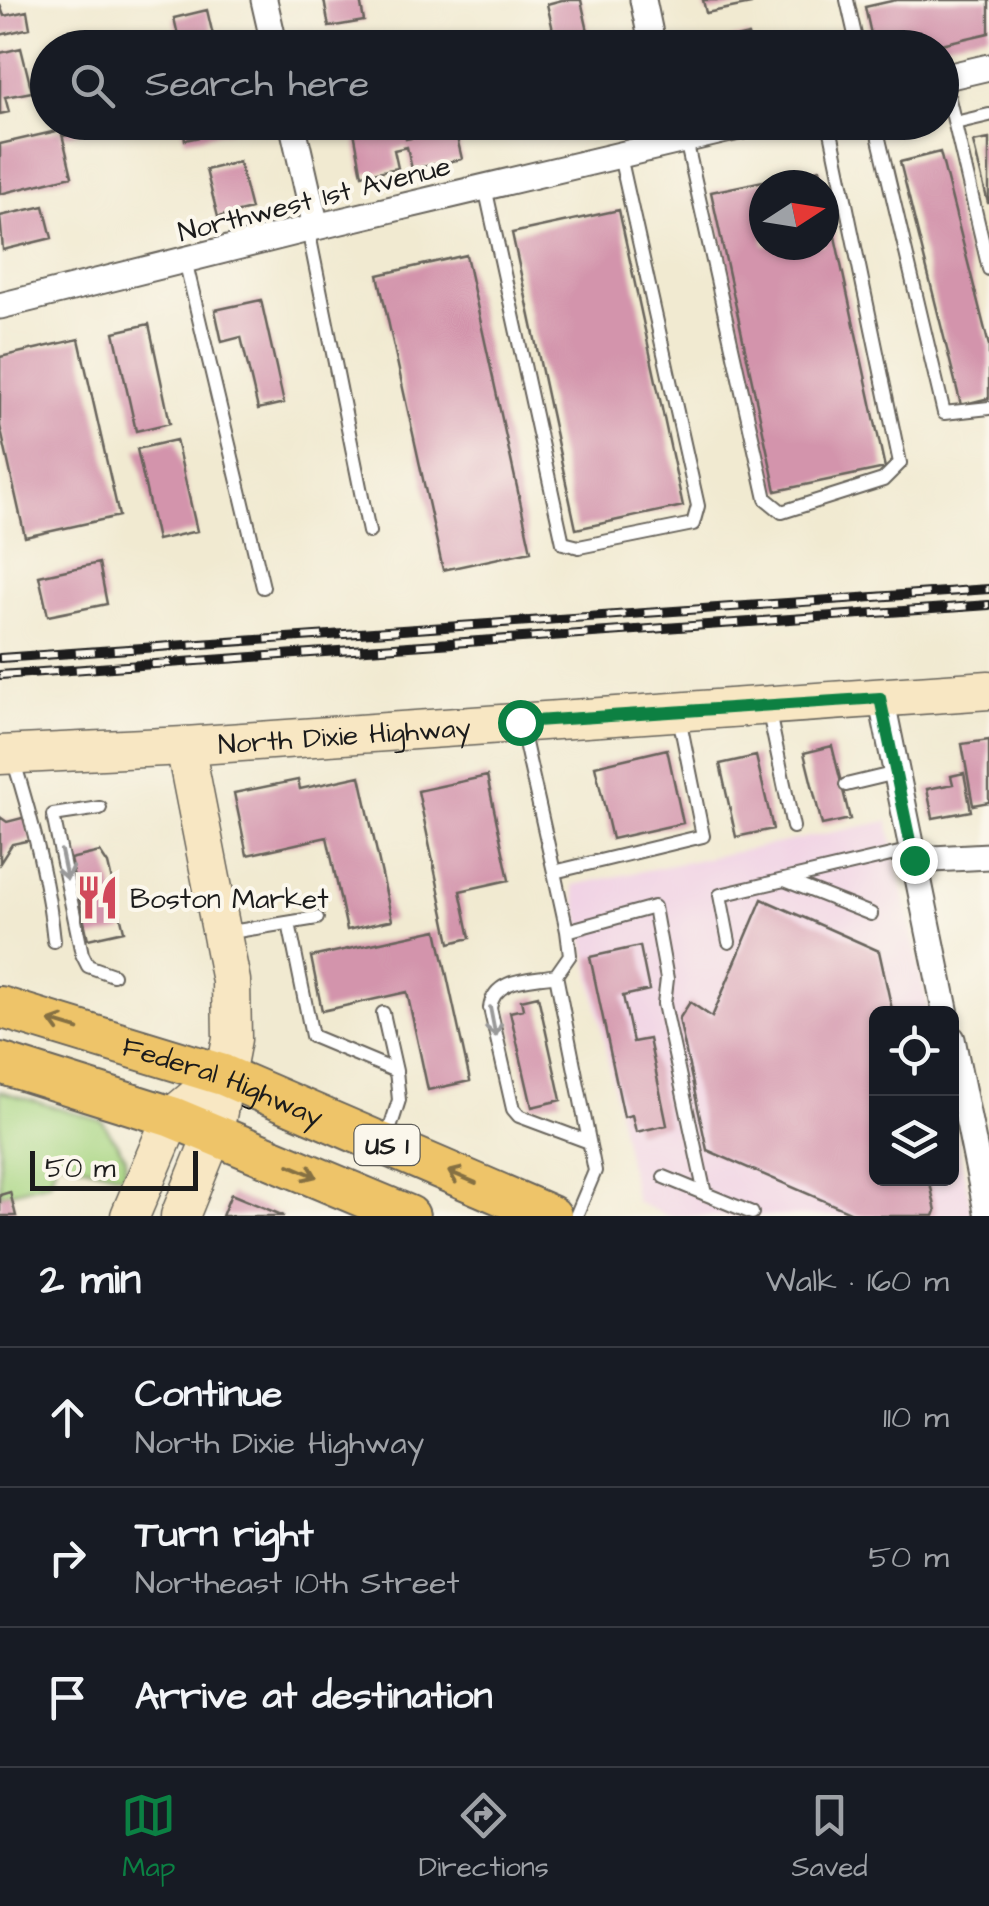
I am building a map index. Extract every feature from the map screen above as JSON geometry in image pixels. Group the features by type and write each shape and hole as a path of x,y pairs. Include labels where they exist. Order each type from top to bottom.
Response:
{"main road":[{"name":"North Dixie Highway","path":"6,755 989,690"},
{"path":"180,1216 214,1132 232,1038 231,981 186,746"},
{"name":"Federal Highway","path":"0,1007 224,1075 551,1216"},
{"name":"Federal Highway","path":"0,1063 172,1116 409,1216"},
{"path":"130,1216 172,1116 224,1075"}],"street":[{"path":"264,0 271,30"},
{"path":"643,0 649,30"},
{"path":"959,74 989,67"},
{"path":"295,140 312,228"},
{"name":"Northwest 1st Avenue","path":"0,306 620,156 663,140"},
{"path":"880,698 944,1006"},
{"path":"913,855 989,856"},
{"path":"959,1073 988,1216"}],"lane":[{"path":"847,0 854,30"},
{"path":"959,122 989,115"},
{"path":"959,136 983,217 989,270"},
{"path":"677,140 766,499 782,512 883,480 900,464 833,140"},
{"path":"879,140 944,414 989,408"},
{"path":"485,187 563,543 579,546 693,524 698,506 620,156"},
{"path":"312,228 369,532"},
{"path":"184,260 263,587"},
{"path":"767,706 793,827"},
{"path":"554,872 702,836 678,712"},
{"path":"520,722 570,955 556,975 502,985 492,995 490,1008 513,1109 519,1116 588,1142"},
{"path":"6,755 34,830 50,901 54,942"},
{"path":"846,786 896,773"},
{"path":"100,808 53,815 82,954 88,966 113,975"},
{"path":"729,942 720,896 913,855"},
{"path":"784,880 870,914"},
{"path":"567,931 654,907 666,978 664,1004 705,1194"},
{"path":"222,934 316,918"},
{"path":"288,923 312,1036 396,1071"},
{"path":"556,975 595,1172 576,1216"},
{"path":"384,1013 400,1100 385,1144"},
{"path":"664,1177 752,1213"}],"shaded area":[{"path":"888,821 928,1006 869,1006 869,1186 959,1186 959,1150 973,1216 668,1216 636,1202 573,885"}],"green space":[{"path":"0,1091 102,1121 126,1157 124,1176 57,1159 50,1182 0,1195"}],"building":[{"path":"324,0 360,0 364,21 329,27"},
{"path":"581,0 588,30 553,30 547,4"},
{"path":"703,0 750,0 751,4 706,13"},
{"path":"896,0 989,0 989,33 959,40 959,30 870,30 865,7"},
{"path":"0,5 4,16 27,11 30,28 0,35"},
{"path":"207,10 212,30 177,30 174,18"},
{"path":"21,48 30,92 5,97 9,112 0,114 0,53"},
{"path":"30,137 63,140 72,176 0,194 0,144"},
{"path":"989,139 989,203 988,203 973,142"},
{"path":"356,140 458,140 462,159 412,169 407,147 394,150 398,168 362,175"},
{"path":"940,152 989,346 989,398 961,405 900,162"},
{"path":"239,162 251,209 218,217 206,170"},
{"path":"749,184 749,260 839,260 839,255 885,468 776,491 711,192"},
{"path":"44,206 52,238 3,250 0,216"},
{"path":"619,210 683,506 576,529 512,233"},
{"path":"466,255 531,551 443,570 378,275"},
{"path":"261,300 284,403 258,409 241,337 222,342 215,310"},
{"path":"149,324 170,423 136,431 114,332"},
{"path":"79,339 119,516 25,537 0,426 0,357"},
{"path":"176,440 197,531 157,540 137,449"},
{"path":"99,563 107,604 48,616 39,576"},
{"path":"989,740 989,802 973,805 962,744"},
{"path":"832,746 850,819 822,825 804,753"},
{"path":"667,749 683,823 612,839 595,766"},
{"path":"756,756 773,829 736,837 720,764"},
{"path":"964,773 971,811 933,818 927,789 953,784 951,776"},
{"path":"360,776 392,920 347,930 327,837 247,855 234,793 298,780 300,789"},
{"path":"487,776 509,880 460,891 470,938 450,943 418,791"},
{"path":"0,817 7,822 26,817 31,840 12,844 0,863"},
{"name":"Boston Market","path":"100,852 108,864 124,931 88,939 70,859"},
{"path":"762,899 879,951 891,1006 869,1006 869,1186 931,1186 934,1216 859,1216 707,1150 679,1019 690,1002 712,1017"},
{"path":"437,930 470,1081 428,1090 407,992 322,1011 311,957"},
{"path":"640,946 649,990 623,996 633,1042 649,1039 667,1125 636,1132 632,1115 624,1117 590,957"},
{"path":"538,996 561,1100 532,1107 510,1012 523,1009 521,1000"},
{"path":"10,1192 16,1216 0,1216 0,1195"},
{"path":"231,1194 284,1216 222,1216"}],"railway":[{"path":"0,658 989,589"},
{"path":"0,675 989,605"}],"place":[{"name":"Boston Market","path":"97,898"}],"route":[{"path":"520,722 880,698 914,860"}]}
